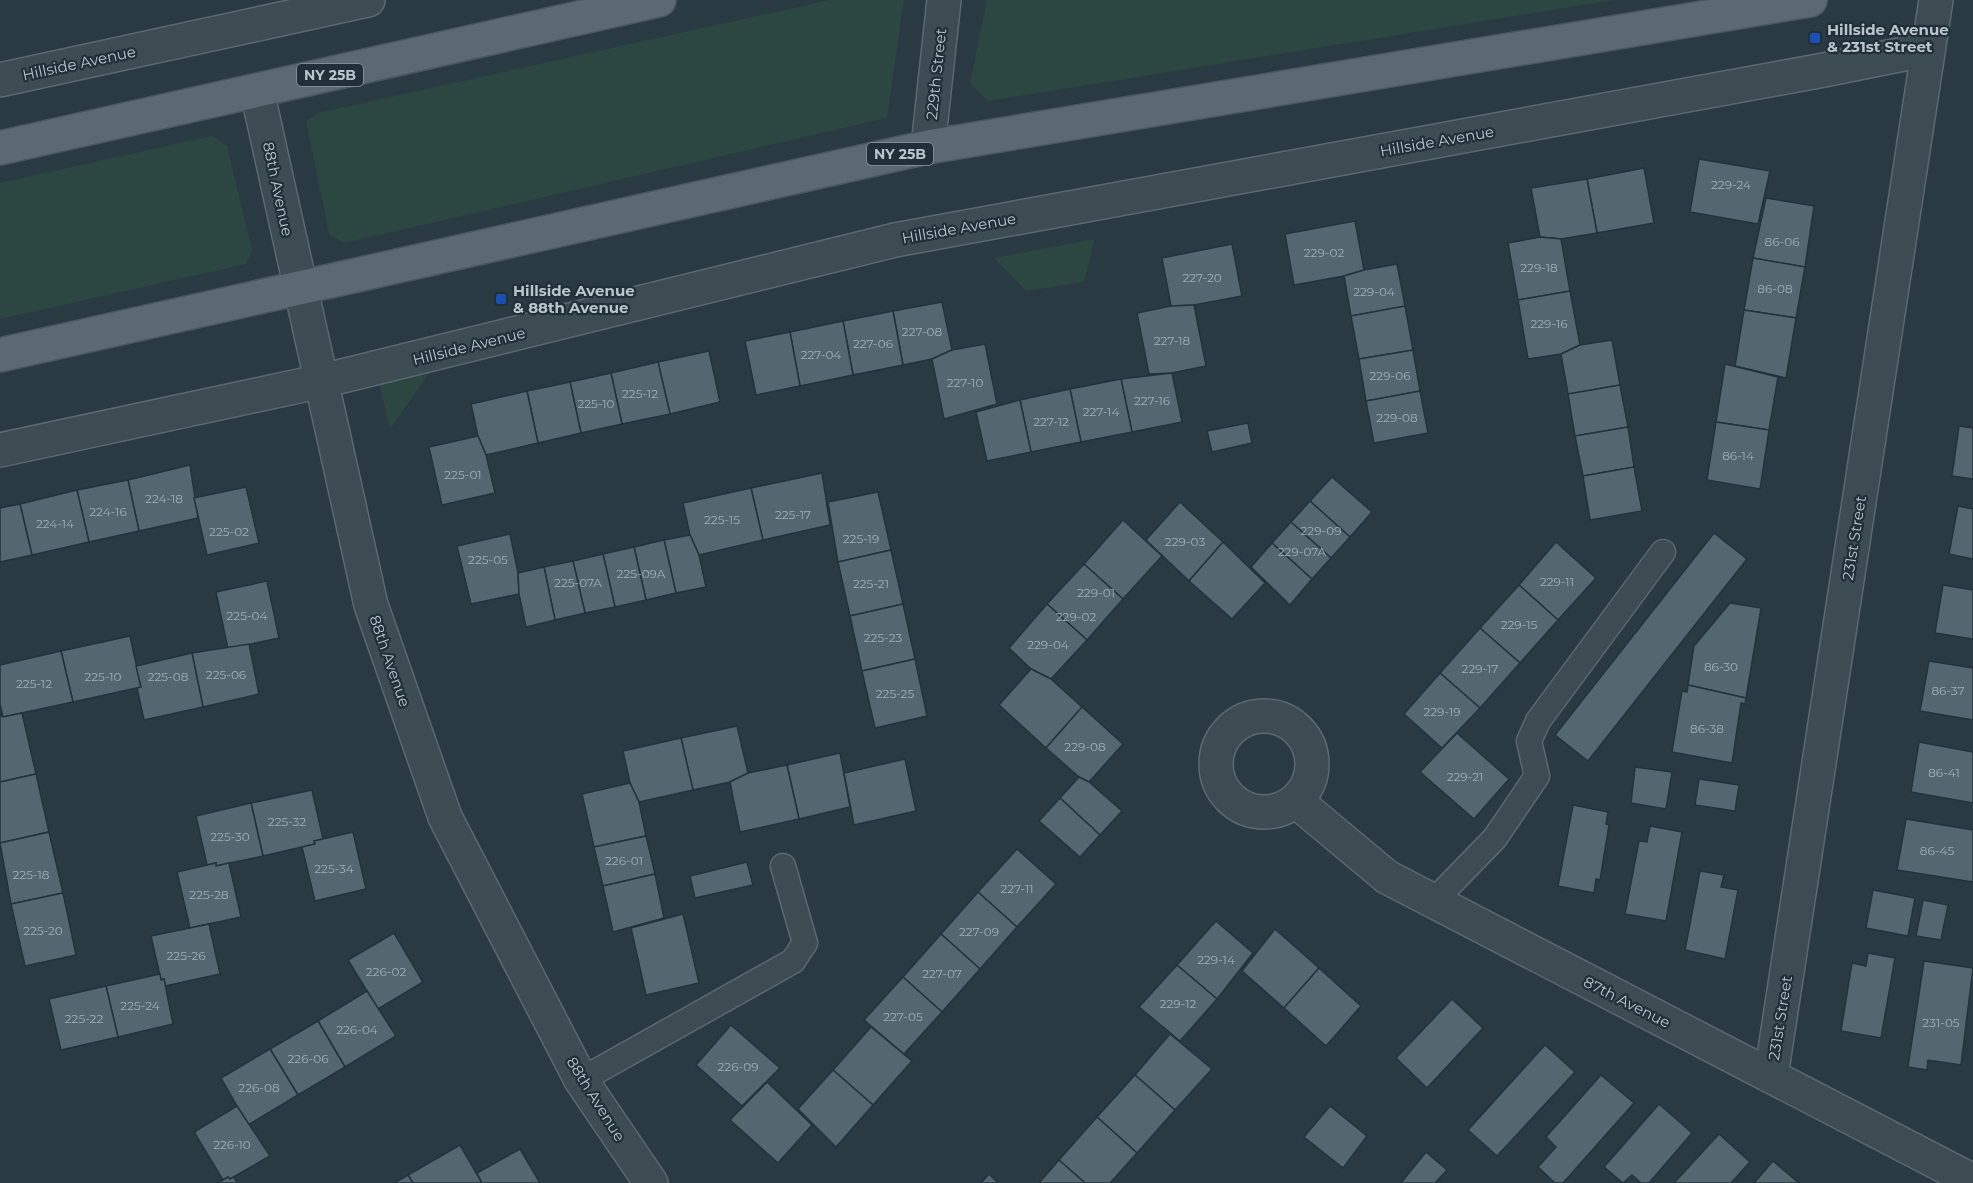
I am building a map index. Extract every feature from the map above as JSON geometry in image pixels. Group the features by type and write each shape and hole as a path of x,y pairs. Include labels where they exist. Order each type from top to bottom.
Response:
{"main road":[{"name":"NY 25B","path":"0,148 659,0"},
{"name":"NY 25B","path":"0,355 928,147 1810,0"}],"street":[{"name":"Hillside Avenue","path":"0,80 368,0"},
{"name":"229th Street","path":"928,147 944,0"},
{"name":"231st Street","path":"1771,1076 1935,0"},
{"name":"Hillside Avenue","path":"0,450 322,381 895,240 1928,49"},
{"name":"88th Avenue","path":"257,91 298,287 322,381 371,605 445,817 581,1080 651,1183"},
{"name":"87th Avenue","path":"1296,801 1387,877 1973,1180"}],"lane":[{"path":"1433,902 1495,838 1537,776 1528,741 1538,721 1663,552"},
{"path":"581,1080 793,961 805,943 783,866"}],"green space":[{"path":"830,0 904,0 887,118 344,243 329,234 306,121 318,113"},
{"path":"987,0 1614,0 988,101 970,83"},
{"path":"212,136 227,146 252,250 246,264 0,319 0,183"},
{"path":"1095,239 1084,282 1026,291 994,258"},
{"path":"430,372 390,429 379,383"}],"building":[{"path":"1699,159 1770,171 1758,224 1690,212"},
{"path":"1644,168 1654,223 1597,233 1587,179"},
{"path":"1587,179 1597,233 1561,239 1540,237 1531,188"},
{"path":"1766,198 1814,206 1805,267 1753,258"},
{"path":"1355,221 1364,270 1294,285 1285,234"},
{"path":"1540,237 1561,239 1570,291 1518,300 1508,243"},
{"path":"1232,244 1242,296 1194,305 1171,306 1162,258"},
{"path":"1753,258 1805,267 1796,318 1744,310"},
{"path":"1397,264 1405,306 1351,316 1344,276"},
{"path":"1570,291 1580,345 1561,354 1528,359 1518,300"},
{"path":"942,302 952,350 932,359 903,365 893,311"},
{"path":"1194,305 1206,366 1172,373 1149,374 1137,313 1171,306"},
{"path":"1405,306 1413,350 1359,359 1351,316"},
{"path":"1744,310 1796,318 1786,378 1735,366"},
{"path":"893,311 903,365 853,375 843,321"},
{"path":"843,321 853,375 800,386 790,332"},
{"path":"790,332 800,386 756,395 745,341"},
{"path":"1612,340 1620,385 1568,394 1561,354 1580,345"},
{"path":"985,344 997,404 944,419 932,359 952,350"},
{"path":"1413,350 1420,391 1366,401 1359,359"},
{"path":"709,351 720,402 670,414 658,362"},
{"path":"658,362 670,414 622,424 611,373"},
{"path":"1725,364 1778,377 1769,430 1716,422"},
{"path":"611,373 622,424 581,433 570,382"},
{"path":"1172,373 1182,422 1132,432 1121,379"},
{"path":"1121,379 1132,432 1081,442 1070,389"},
{"path":"570,382 581,433 538,443 527,391"},
{"path":"1620,385 1628,427 1575,436 1568,394"},
{"path":"1070,389 1081,442 1031,452 1020,400"},
{"path":"527,391 538,443 486,455 478,436 471,404"},
{"path":"1420,391 1428,433 1374,443 1366,401"},
{"path":"1020,400 1031,452 987,461 976,412"},
{"path":"1716,422 1769,430 1760,489 1707,480"},
{"path":"1248,423 1252,443 1212,452 1207,431"},
{"path":"1959,426 1973,428 1973,479 1952,476"},
{"path":"1628,427 1634,467 1583,476 1575,436"},
{"path":"478,436 486,455 495,493 442,505 429,447"},
{"path":"190,465 198,518 139,531 128,480"},
{"path":"1634,467 1642,511 1590,520 1583,476"},
{"path":"822,473 830,525 763,540 751,488"},
{"path":"1332,477 1372,512 1350,537 1310,501"},
{"path":"128,480 139,531 89,542 77,490"},
{"path":"246,487 259,543 207,555 194,498"},
{"path":"751,488 763,540 699,555 690,535 683,503"},
{"path":"77,490 89,542 32,555 20,504"},
{"path":"878,492 891,550 838,562 828,502"},
{"path":"1310,501 1350,537 1331,558 1291,522"},
{"path":"1180,502 1223,542 1189,581 1146,540"},
{"path":"20,504 32,555 0,562 0,508"},
{"path":"1958,506 1973,509 1973,559 1949,554"},
{"path":"1123,520 1162,556 1123,599 1084,564"},
{"path":"1291,522 1331,558 1312,579 1272,543"},
{"path":"1714,533 1747,559 1588,761 1555,735"},
{"path":"510,534 518,573 519,594 471,604 457,546"},
{"path":"690,535 699,555 706,587 676,593 664,540"},
{"path":"664,540 676,593 646,600 634,547"},
{"path":"1223,542 1265,583 1232,619 1189,581"},
{"path":"1556,542 1596,578 1558,620 1519,585"},
{"path":"1272,543 1312,579 1290,605 1251,567"},
{"path":"634,547 646,600 615,607 603,554"},
{"path":"891,550 903,604 850,616 838,562"},
{"path":"603,554 615,607 585,613 573,561"},
{"path":"573,561 585,613 555,620 544,567"},
{"path":"1084,564 1123,599 1087,640 1047,604"},
{"path":"544,567 555,620 526,627 519,594 518,573"},
{"path":"267,581 279,638 228,649 216,592"},
{"path":"1519,585 1558,620 1520,663 1480,628"},
{"path":"1943,585 1973,590 1973,639 1935,633"},
{"path":"1730,603 1761,608 1746,698 1688,685 1694,646"},
{"path":"903,604 915,659 862,671 850,616"},
{"path":"1047,604 1087,640 1051,679 1031,669 1009,648"},
{"path":"1480,628 1520,663 1480,708 1440,673"},
{"path":"130,636 141,687 73,702 61,651"},
{"path":"249,644 259,694 203,707 192,653"},
{"path":"61,651 73,702 3,717 0,704 0,665"},
{"path":"192,653 203,707 144,720 137,688 141,687 136,666"},
{"path":"915,659 927,716 875,728 862,671"},
{"path":"1929,661 1973,668 1973,720 1920,711"},
{"path":"1031,669 1051,679 1082,707 1046,748 999,705"},
{"path":"1440,673 1480,708 1442,748 1404,714"},
{"path":"1688,685 1746,698 1745,704 1741,703 1732,763 1672,752 1682,691 1687,692"},
{"path":"1082,707 1123,744 1089,782 1079,777 1046,748"},
{"path":"22,713 36,774 0,782 0,715 3,717"},
{"path":"737,726 748,773 730,782 693,790 681,738"},
{"path":"1457,733 1509,779 1474,819 1420,772"},
{"path":"681,738 693,790 639,802 630,783 623,751"},
{"path":"1919,742 1973,752 1973,803 1911,792"},
{"path":"840,753 850,807 799,819 787,765"},
{"path":"905,759 916,811 854,825 844,773"},
{"path":"787,765 799,819 740,832 730,782 748,773"},
{"path":"1635,767 1672,772 1666,809 1631,803"},
{"path":"36,774 49,832 0,843 0,782"},
{"path":"1079,777 1089,782 1122,811 1100,835 1060,798"},
{"path":"1699,779 1739,785 1735,811 1695,805"},
{"path":"630,783 639,802 646,836 594,847 582,794"},
{"path":"312,790 323,839 314,841 315,844 263,856 251,803"},
{"path":"1060,798 1100,835 1080,857 1039,821"},
{"path":"251,803 263,856 216,866 216,863 207,865 196,816"},
{"path":"1573,805 1608,812 1606,824 1609,825 1600,880 1596,879 1594,893 1558,886"},
{"path":"1906,819 1973,830 1973,882 1897,870"},
{"path":"1650,826 1682,832 1666,921 1625,914 1639,841 1647,842"},
{"path":"49,832 63,893 11,904 0,843"},
{"path":"353,832 366,889 315,901 302,847 315,844 314,841"},
{"path":"646,836 655,874 603,886 594,847"},
{"path":"1017,849 1056,884 1017,927 978,892"},
{"path":"747,862 753,885 695,898 690,876"},
{"path":"216,863 216,866 229,863 241,917 190,928 177,872"},
{"path":"1700,871 1724,875 1721,887 1738,890 1725,959 1685,950"},
{"path":"655,874 664,918 613,932 603,886"},
{"path":"1873,890 1915,898 1908,936 1866,928"},
{"path":"978,892 1017,927 980,969 941,934"},
{"path":"63,893 76,955 25,966 11,904"},
{"path":"1923,900 1948,905 1941,940 1916,936"},
{"path":"683,914 699,983 646,995 631,928"},
{"path":"1216,921 1253,953 1217,999 1177,965"},
{"path":"209,924 220,974 165,986 164,979 161,980 151,936"},
{"path":"1275,929 1319,968 1284,1008 1242,971"},
{"path":"394,933 423,982 378,1009 348,960"},
{"path":"941,934 980,969 942,1012 903,977"},
{"path":"1868,953 1895,958 1881,1038 1841,1031 1852,963 1866,966"},
{"path":"1924,961 1973,968 1961,1065 1928,1060 1927,1070 1908,1067"},
{"path":"1177,965 1217,999 1180,1041 1139,1007"},
{"path":"1319,968 1361,1006 1326,1046 1284,1008"},
{"path":"160,974 161,980 164,979 173,1024 118,1037 106,986"},
{"path":"903,977 942,1012 904,1054 864,1020"},
{"path":"106,986 118,1037 61,1050 49,999"},
{"path":"367,991 396,1036 345,1067 318,1021"},
{"path":"1452,999 1483,1028 1427,1088 1396,1058"},
{"path":"318,1021 345,1067 298,1095 270,1049"},
{"path":"731,1025 780,1068 742,1106 696,1065"},
{"path":"871,1027 912,1061 873,1105 833,1070"},
{"path":"1170,1034 1212,1069 1175,1110 1135,1075"},
{"path":"1545,1045 1575,1072 1497,1156 1468,1130"},
{"path":"270,1049 298,1095 248,1125 221,1078"},
{"path":"833,1070 873,1105 836,1147 798,1109"},
{"path":"1135,1075 1175,1110 1137,1153 1097,1117"},
{"path":"1601,1075 1634,1103 1563,1183 1555,1183 1538,1167 1556,1147 1546,1137"},
{"path":"767,1082 812,1125 778,1163 730,1120"},
{"path":"1659,1104 1692,1133 1649,1183 1641,1183 1632,1175 1623,1183 1604,1167"},
{"path":"237,1106 270,1156 230,1179 228,1177 223,1180 194,1132"},
{"path":"1330,1106 1367,1136 1343,1168 1304,1137"},
{"path":"1097,1117 1137,1153 1110,1183 1085,1183 1059,1160"},
{"path":"1719,1134 1750,1162 1731,1183 1674,1183"},
{"path":"460,1145 482,1183 413,1183 408,1175"},
{"path":"520,1149 540,1183 482,1183 477,1173"},
{"path":"1426,1152 1447,1170 1435,1183 1401,1183"},
{"path":"1059,1160 1085,1183 1039,1183"},
{"path":"1773,1161 1799,1183 1754,1183"},
{"path":"989,1174 998,1183 981,1183"},
{"path":"408,1175 413,1183 394,1183"},
{"path":"228,1177 230,1179 234,1177 237,1183 218,1183"}],"place":[{"name":"Hillside Avenue & 231st Street","path":"1815,38"},
{"name":"Hillside Avenue & 88th Avenue","path":"501,299"}]}
